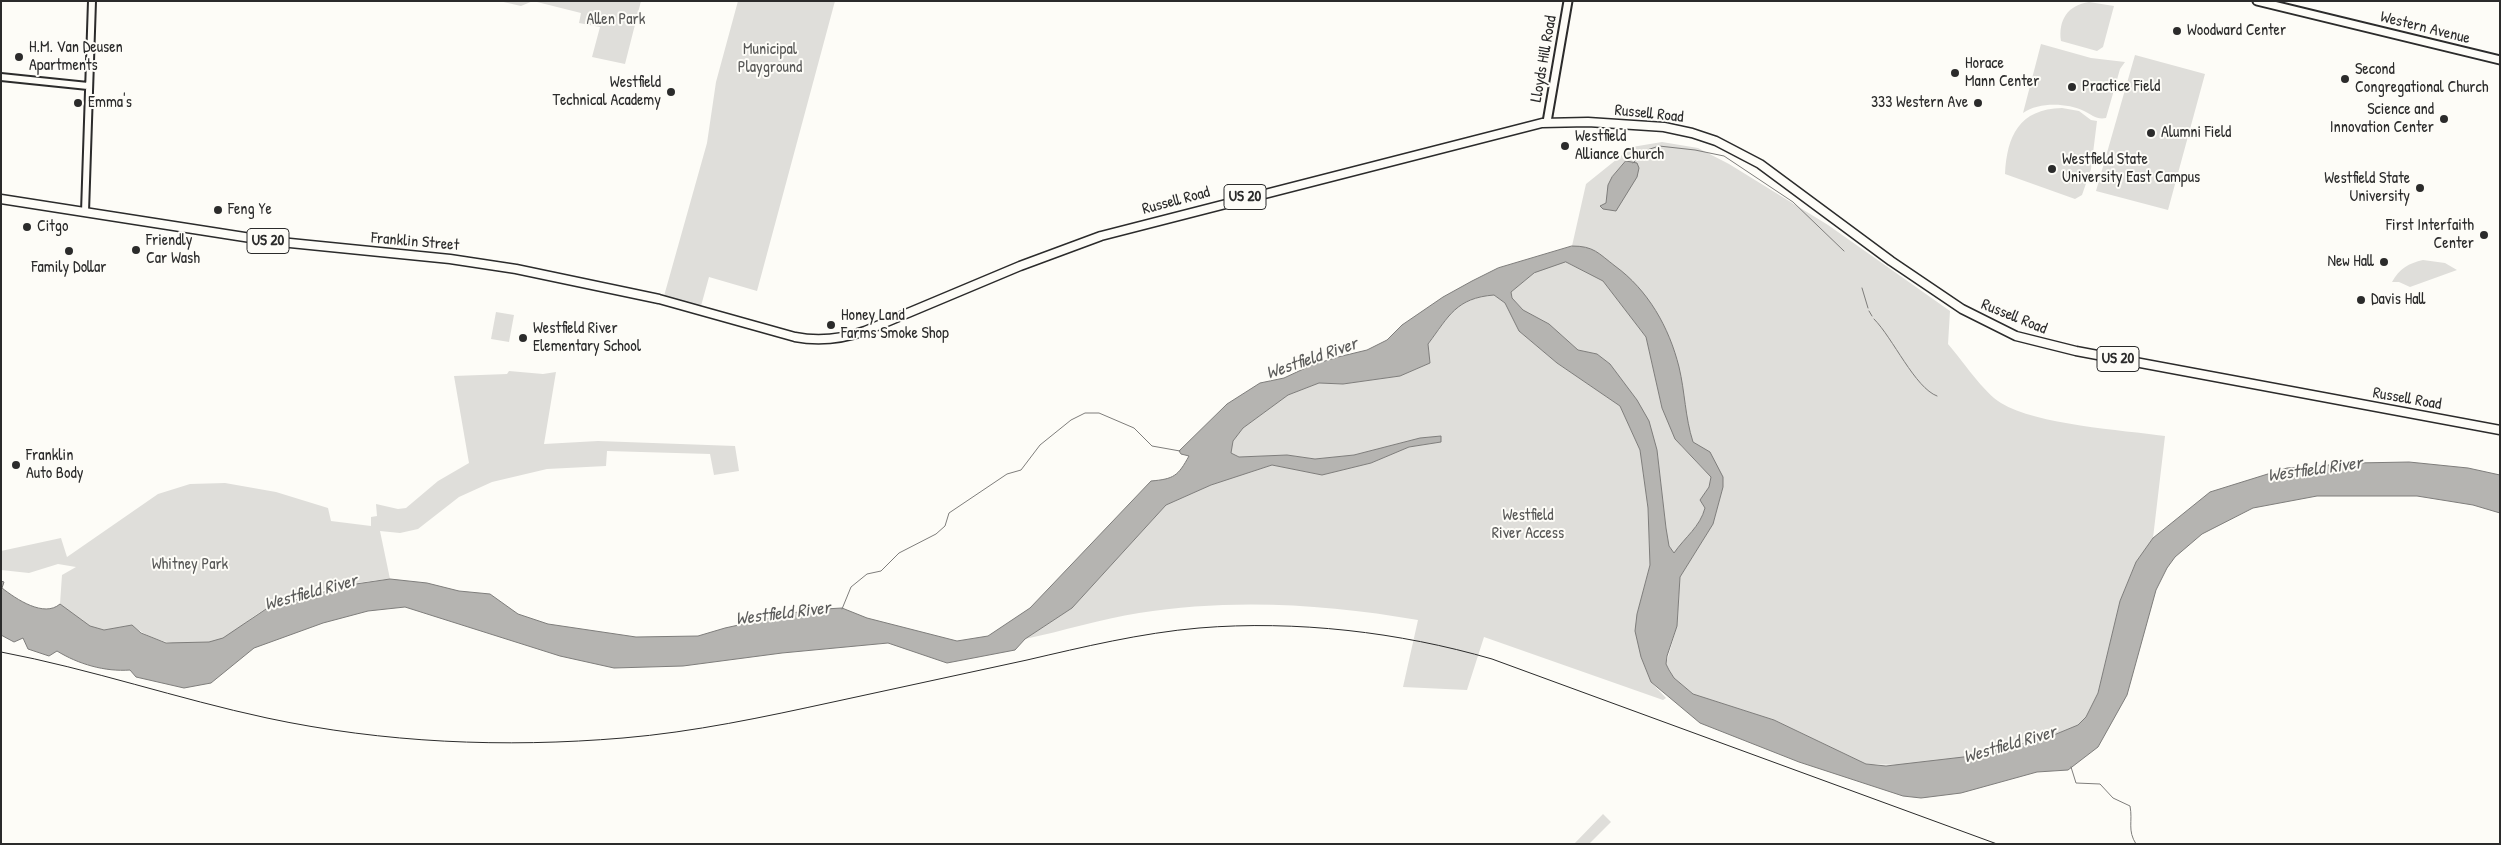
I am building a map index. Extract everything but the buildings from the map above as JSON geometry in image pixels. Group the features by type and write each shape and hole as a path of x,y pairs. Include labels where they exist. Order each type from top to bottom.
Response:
{"main road":[{"name":"Lloyds Hill Road","path":"1547,122 1568,1"},
{"name":"Western Avenue","path":"2257,1 2500,60"},
{"name":"Russell Road","path":"820,340 859,333 1038,259 1110,233 1547,122 1588,122 1664,128 1692,133 1724,144 1760,164 1891,261 1962,309 2016,336 2092,354 2500,430"},
{"name":"Franklin Street","path":"1,199 271,241 450,259 516,269 618,289 796,337 820,340"}],"street":[{"path":"85,212 92,1"},
{"path":"1,77 88,86"}],"green space":[{"path":"499,1 533,1 521,6"},
{"name":"Allen Park","path":"533,1 641,1 625,64 592,57 600,27 579,23 581,13"},
{"name":"Municipal Playground","path":"738,1 835,1 757,291 709,277 701,306 664,296 707,143 716,82"},
{"path":"2089,2 2114,6 2103,47 2097,51 2061,41 2061,26 2066,15 2075,6"},
{"name":"Practice Field","path":"2041,44 2091,58 2125,62 2120,69 2106,118 2097,118 2077,108 2061,105 2045,105 2023,113"},
{"name":"Alumni Field","path":"2135,55 2205,74 2168,210 2096,191"},
{"path":"2062,108 2079,111 2091,120 2097,121 2091,169 2082,195 2075,199 2005,174 2009,148 2018,127 2035,113"},
{"path":"1662,142 1698,148 1729,164 1828,225 1950,311 1948,344 1980,384 2001,403 2036,417 2057,422 2165,436 2153,538 2136,562 2120,601 2098,693 2086,717 2078,725 2049,737 1972,756 1902,765 1866,764 1774,720 1693,694 1674,678 1666,664 1677,626 1680,577 1713,524 1723,487 1693,442 1688,428 1679,367 1572,246 1586,184 1632,147"},
{"path":"2423,260 2445,263 2457,270 2410,287 2399,282 2392,282 2405,267"},
{"path":"1566,262 1603,281 1646,337 1662,408 1681,446 1711,477 1709,487 1700,500 1705,508 1703,515 1674,553 1669,546 1666,528 1657,450 1637,400 1610,364 1597,354 1578,350 1549,324 1523,310 1512,298 1511,292 1534,273"},
{"name":"Westfield River Access","path":"1494,295 1505,303 1519,331 1557,363 1620,406 1640,450 1648,508 1650,565 1637,614 1641,657 1651,682 1666,698 1663,700 1484,637 1467,690 1403,687 1418,620 1349,610 1244,604 1174,608 1139,613 1025,639 1072,608 1166,505 1211,485 1272,465 1322,475 1371,463 1409,447 1441,442 1441,436 1420,438 1354,455 1315,459 1287,455 1239,457 1231,453 1233,441 1243,428 1288,395 1319,383 1343,384 1400,376 1430,363 1428,344 1448,317 1462,304 1481,297"},
{"path":"496,312 514,315 509,342 491,339"},
{"name":"Whitney Park","path":"509,371 543,374 556,372 544,444 598,441 735,446 739,471 714,475 710,454 607,451 606,466 547,469 492,482 459,497 418,529 400,533 380,531 390,579 344,585 284,602 263,610 223,639 201,645 176,644 163,641 141,632 132,625 104,630 89,626 60,604 62,575 76,567 58,564 29,573 1,570 1,551 61,538 67,557 158,494 190,484 225,483 276,492 328,508 331,521 371,526 371,517 377,516 376,504 398,509 406,508 438,481 469,463 454,376 507,374"},
{"path":"1603,814 1611,822 1589,844 1574,844"}],"water":[{"path":"1626,161 1637,163 1639,168 1637,177 1616,211 1603,209 1600,206 1606,203 1608,185 1612,177"},
{"name":"Westfield River","path":"1572,246 1586,247 1600,254 1638,286 1656,310 1663,324 1679,367 1693,442 1710,452 1723,477 1723,487 1713,524 1680,577 1677,626 1666,664 1674,678 1693,694 1774,720 1866,764 1886,766 1972,756 2049,737 2078,725 2086,717 2098,693 2120,601 2136,562 2153,538 2210,492 2287,468 2356,463 2409,462 2468,468 2500,475 2500,513 2473,505 2417,496 2317,496 2253,508 2202,534 2175,557 2167,568 2156,590 2127,695 2098,747 2068,770 2037,772 1961,793 1921,798 1903,796 1799,762 1700,723 1651,682 1641,657 1635,631 1637,614 1650,565 1648,508 1640,450 1620,406 1557,363 1519,331 1505,303 1494,295 1481,297 1462,304 1448,317 1428,344 1430,363 1400,376 1343,384 1319,383 1288,395 1243,428 1233,441 1231,453 1239,457 1287,455 1315,459 1354,455 1420,438 1441,436 1441,442 1409,447 1371,463 1322,475 1272,465 1211,485 1166,505 1072,608 1025,639 1015,650 947,663 888,643 782,653 683,666 614,668 560,656 405,607 368,611 323,623 254,648 211,683 184,688 136,677 130,670 111,670 92,666 74,660 57,651 49,656 28,649 23,638 14,642 1,635 1,581 4,582 2,588 22,602 46,609 60,604 90,626 104,630 132,625 141,633 166,643 209,642 223,638 269,607 349,585 390,579 427,583 459,591 490,594 518,614 548,624 636,637 698,636 725,628 807,610 842,608 867,618 957,641 988,636 1030,608 1151,481 1165,479 1178,472 1189,456 1181,454 1179,451 1227,404 1260,383 1284,378 1312,365 1367,350 1387,340 1402,325 1443,297 1498,268","holes":["1566,262 1603,281 1646,337 1662,408 1675,439 1711,477 1709,487 1700,500 1705,508 1703,515 1674,553 1669,546 1666,528 1657,450 1649,421 1637,400 1610,364 1597,354 1578,350 1549,324 1523,310 1512,298 1511,292 1534,273"]}],"waterway":[{"path":"1633,163 1647,150 1659,146 1695,150 1724,156 1793,202 1844,251"},
{"path":"1862,288 1868,308"},
{"path":"1869,311 1872,316"},
{"path":"1874,319 1912,373 1929,391 1937,396"},
{"path":"842,609 851,587 867,574 881,571 899,553 936,534 945,526 949,513 1007,474 1021,470 1040,445 1071,420 1085,413 1099,413 1134,428 1152,446 1180,451"},
{"path":"2071,767 2076,783 2100,784 2113,798 2130,806 2131,830 2136,844"}],"railway":[{"path":"1,652 68,667 267,718 311,726 400,738 489,743 534,743 623,738 729,723 807,708 1112,641 1177,630 1236,626 1310,627 1347,630 1421,642 1492,659 1997,844"}],"place":[{"name":"Woodward Center","path":"2177,31"},
{"name":"H.M. Van Deusen Apartments","path":"19,57"},
{"name":"Horace Mann Center","path":"1955,73"},
{"name":"Second Congregational Church","path":"2345,79"},
{"name":"Practice Field","path":"2072,87"},
{"name":"Westfield Technical Academy","path":"671,92"},
{"name":"Emma's","path":"78,103"},
{"name":"333 Western Ave","path":"1978,103"},
{"name":"Science and Innovation Center","path":"2444,119"},
{"name":"Alumni Field","path":"2151,133"},
{"name":"Westfield Alliance Church","path":"1565,146"},
{"name":"Westfield State University East Campus","path":"2052,169"},
{"name":"Westfield State University","path":"2420,188"},
{"name":"Feng Ye","path":"218,210"},
{"name":"Citgo","path":"27,227"},
{"name":"First Interfaith Center","path":"2484,235"},
{"name":"Friendly Car Wash","path":"136,250"},
{"name":"Family Dollar","path":"69,251"},
{"name":"New Hall","path":"2384,262"},
{"name":"Davis Hall","path":"2361,300"},
{"name":"Honey Land Farms Smoke Shop","path":"831,325"},
{"name":"Westfield River Elementary School","path":"523,338"},
{"name":"Franklin Auto Body","path":"16,465"}]}
